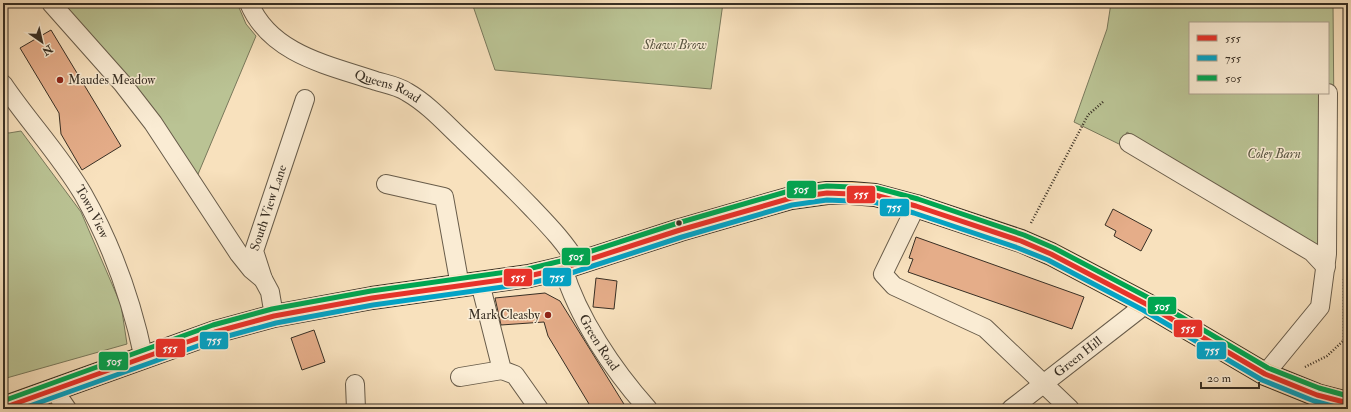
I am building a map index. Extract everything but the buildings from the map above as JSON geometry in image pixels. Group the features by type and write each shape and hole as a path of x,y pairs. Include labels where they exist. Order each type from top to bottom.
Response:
{"highway":[{"path":"3,408 144,359 215,332 274,316 372,298 529,276 570,266 680,230 791,198 827,193 875,195 916,206 1021,241 1051,254 1146,304 1265,374 1317,396 1348,403"}],"street":[{"path":"51,3 122,83 153,123 239,254 251,269 263,279"},
{"name":"Queens Road","path":"249,3 254,14 262,25 276,39 292,51 314,60 406,91 421,101 496,171 565,244 570,266"},
{"name":"Town View","path":"3,84 83,194 115,261 137,324 144,359"},
{"path":"1265,374 1320,307 1326,267 1328,94"},
{"name":"South View Lane","path":"274,316 270,292 263,279 254,251 305,99"},
{"path":"1129,143 1312,252 1326,267"},
{"path":"386,184 444,197 470,284 502,370"},
{"path":"916,206 883,274 894,286 985,328 1070,409"},
{"name":"Green Road","path":"570,266 581,313 617,371 648,409"},
{"name":"Green Hill","path":"1011,409 1146,304"},
{"path":"460,378 502,370 515,375 539,409"},
{"path":"355,384 356,409"},
{"path":"54,390 67,409"}],"path":[{"path":"1021,241 1088,115 1104,101"}],"green space":[{"path":"58,3 237,3 246,24 256,36 196,179"},
{"name":"Shaws Brow","path":"472,3 723,3 711,89 495,70"},
{"name":"Coley Barn","path":"1111,3 1333,3 1335,242 1328,248 1297,239 1127,132 1121,145 1074,122 1107,29"},
{"path":"21,131 81,212 121,305 127,344 3,379 3,132 9,133"}],"transit line":[{"name":"505","path":"3,401 213,325 272,309 371,291 528,269 561,261 678,223 789,191 827,186 877,188 918,199 1024,235 1054,248 1149,298 1268,368 1319,388 1348,396"},
{"name":"555","path":"3,408 215,332 274,316 372,298 529,276 563,268 680,230 791,198 827,193 875,195 916,206 1021,241 1051,254 1146,304 1265,374 1317,395 1348,403"},
{"name":"755","path":"21,409 217,339 276,323 373,305 531,283 565,275 682,237 792,205 827,200 874,202 914,213 1018,248 1048,260 1143,310 1262,380 1314,401 1343,409"}],"place":[{"name":"Maudes Meadow","path":"60,80"},
{"name":"Mark Cleasby","path":"548,315"}]}
